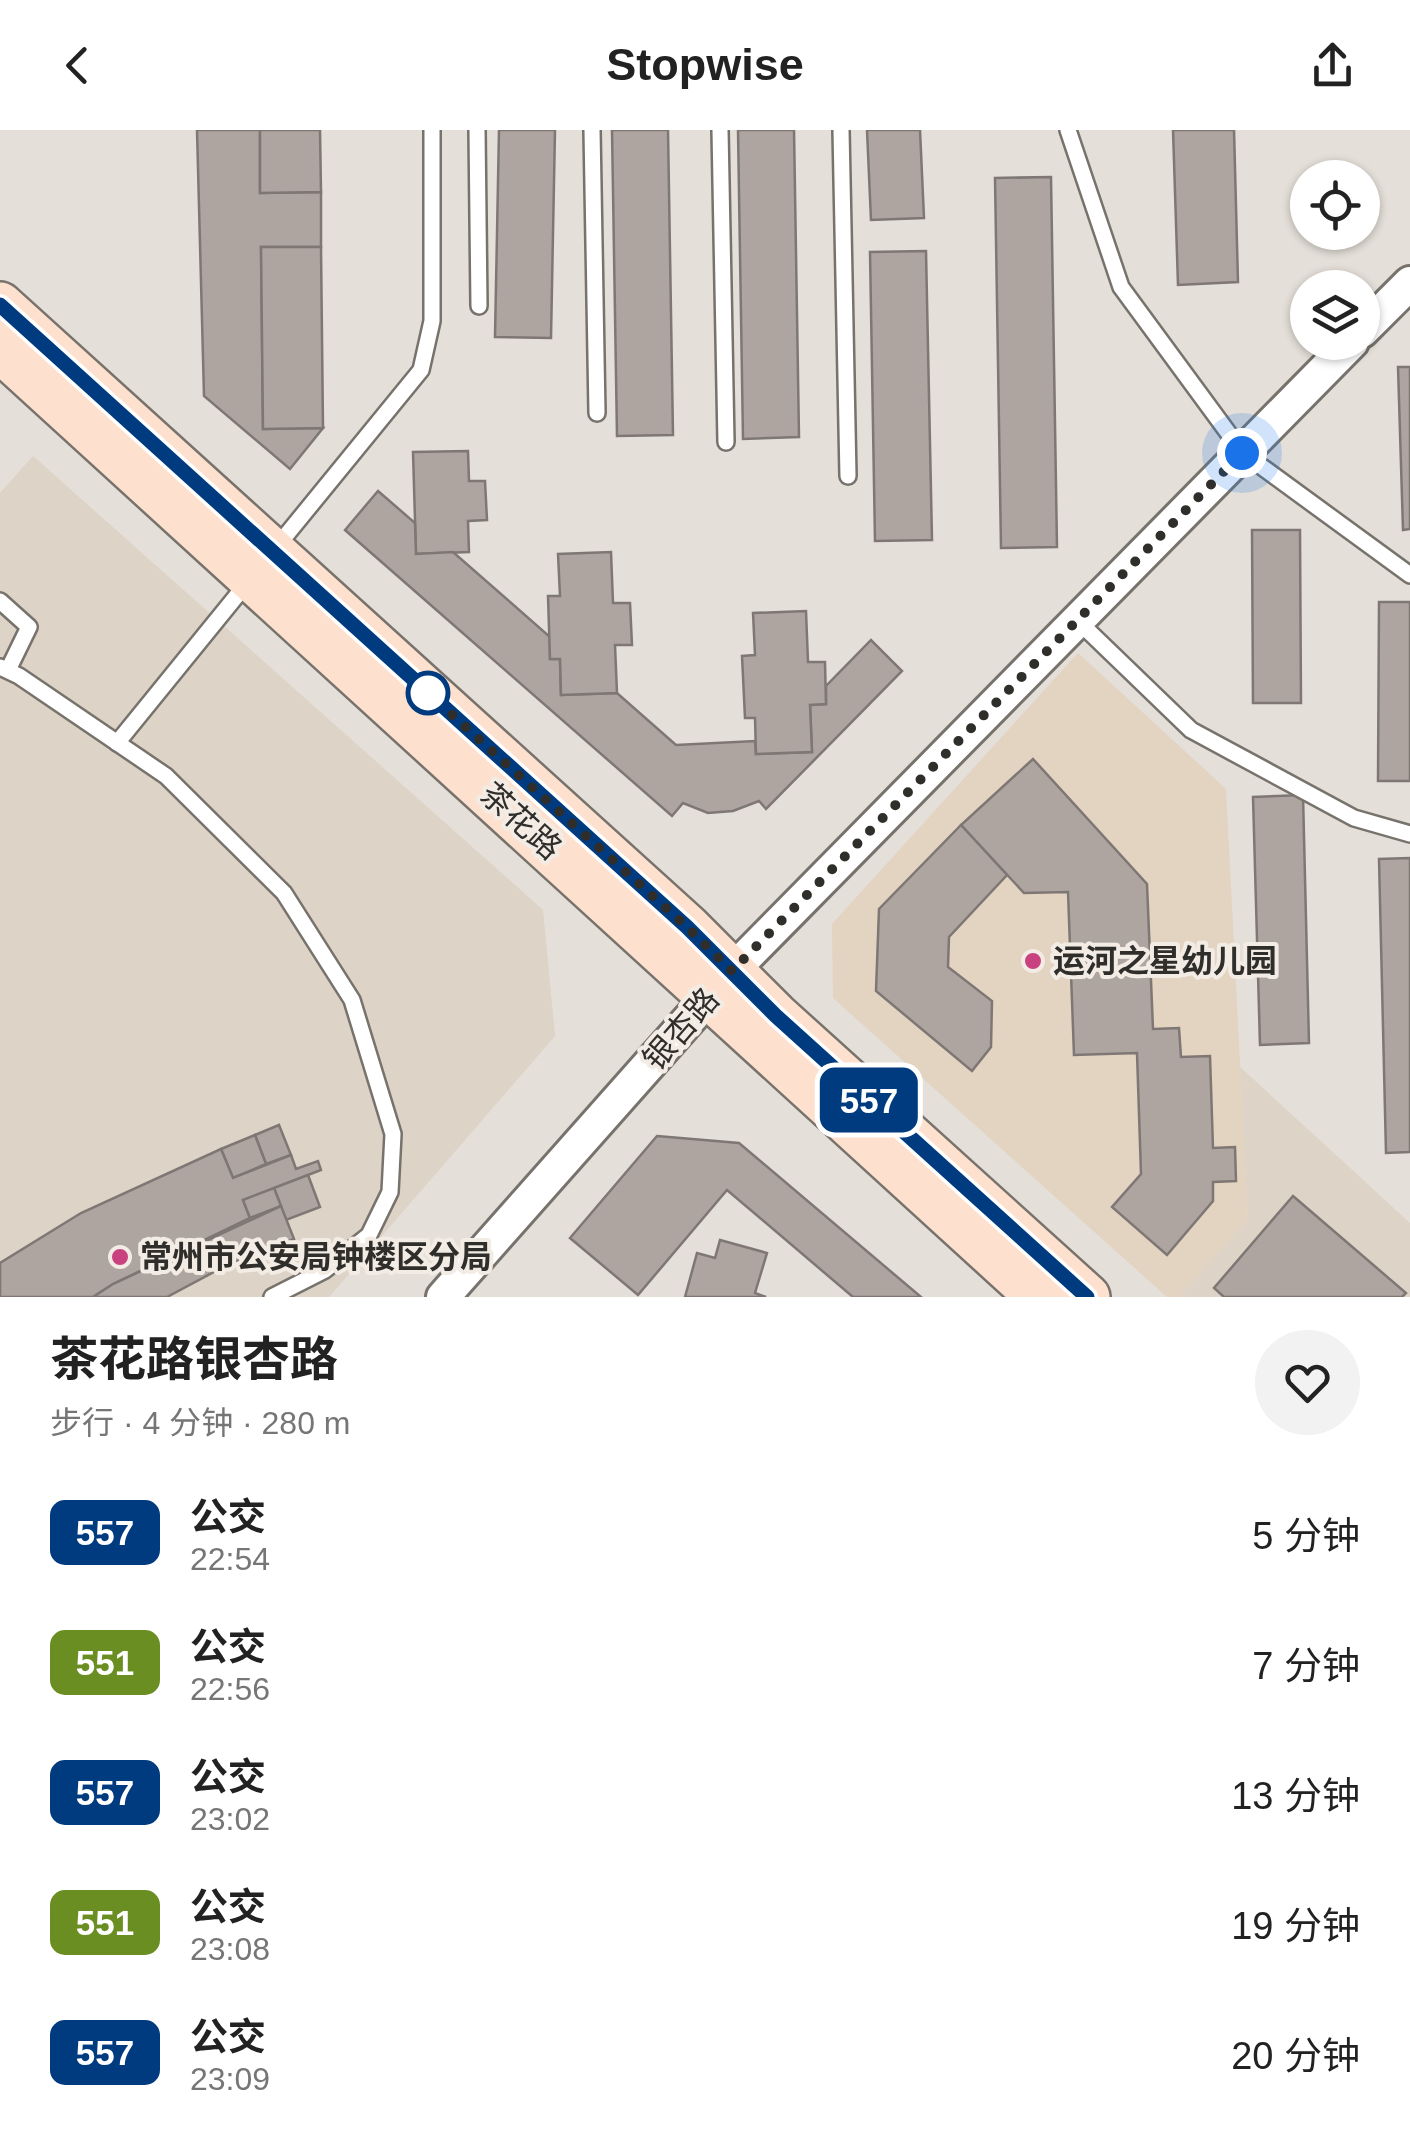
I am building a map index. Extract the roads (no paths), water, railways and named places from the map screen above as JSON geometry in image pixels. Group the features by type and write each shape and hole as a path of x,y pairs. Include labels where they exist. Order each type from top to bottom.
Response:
{"main road":[{"name":"茶花路","path":"0,305 262,564 721,984 1039,1297"},
{"name":"茶花路","path":"0,348 262,564"},
{"name":"茶花路","path":"721,984 776,1016 1087,1297"}],"street":[{"path":"1380,314 1410,283"},
{"name":"银杏路","path":"443,1297 721,984 1334,360"}],"lane":[{"path":"118,743 420,370 432,321 432,130"},
{"path":"478,130 479,306"},
{"path":"592,130 597,413"},
{"path":"720,130 726,442"},
{"path":"840,130 848,476"},
{"path":"1068,130 1120,287 1242,453 1410,575"},
{"path":"0,601 30,627 4,669 166,776 284,893 352,1000 392,1134 390,1192 368,1235 325,1270 272,1297"},
{"path":"1077,620 1192,730 1354,818 1410,834"}],"place":[{"name":"运河之星幼儿园","path":"1033,961"},
{"name":"常州市公安局钟楼区分局","path":"120,1257"}]}
